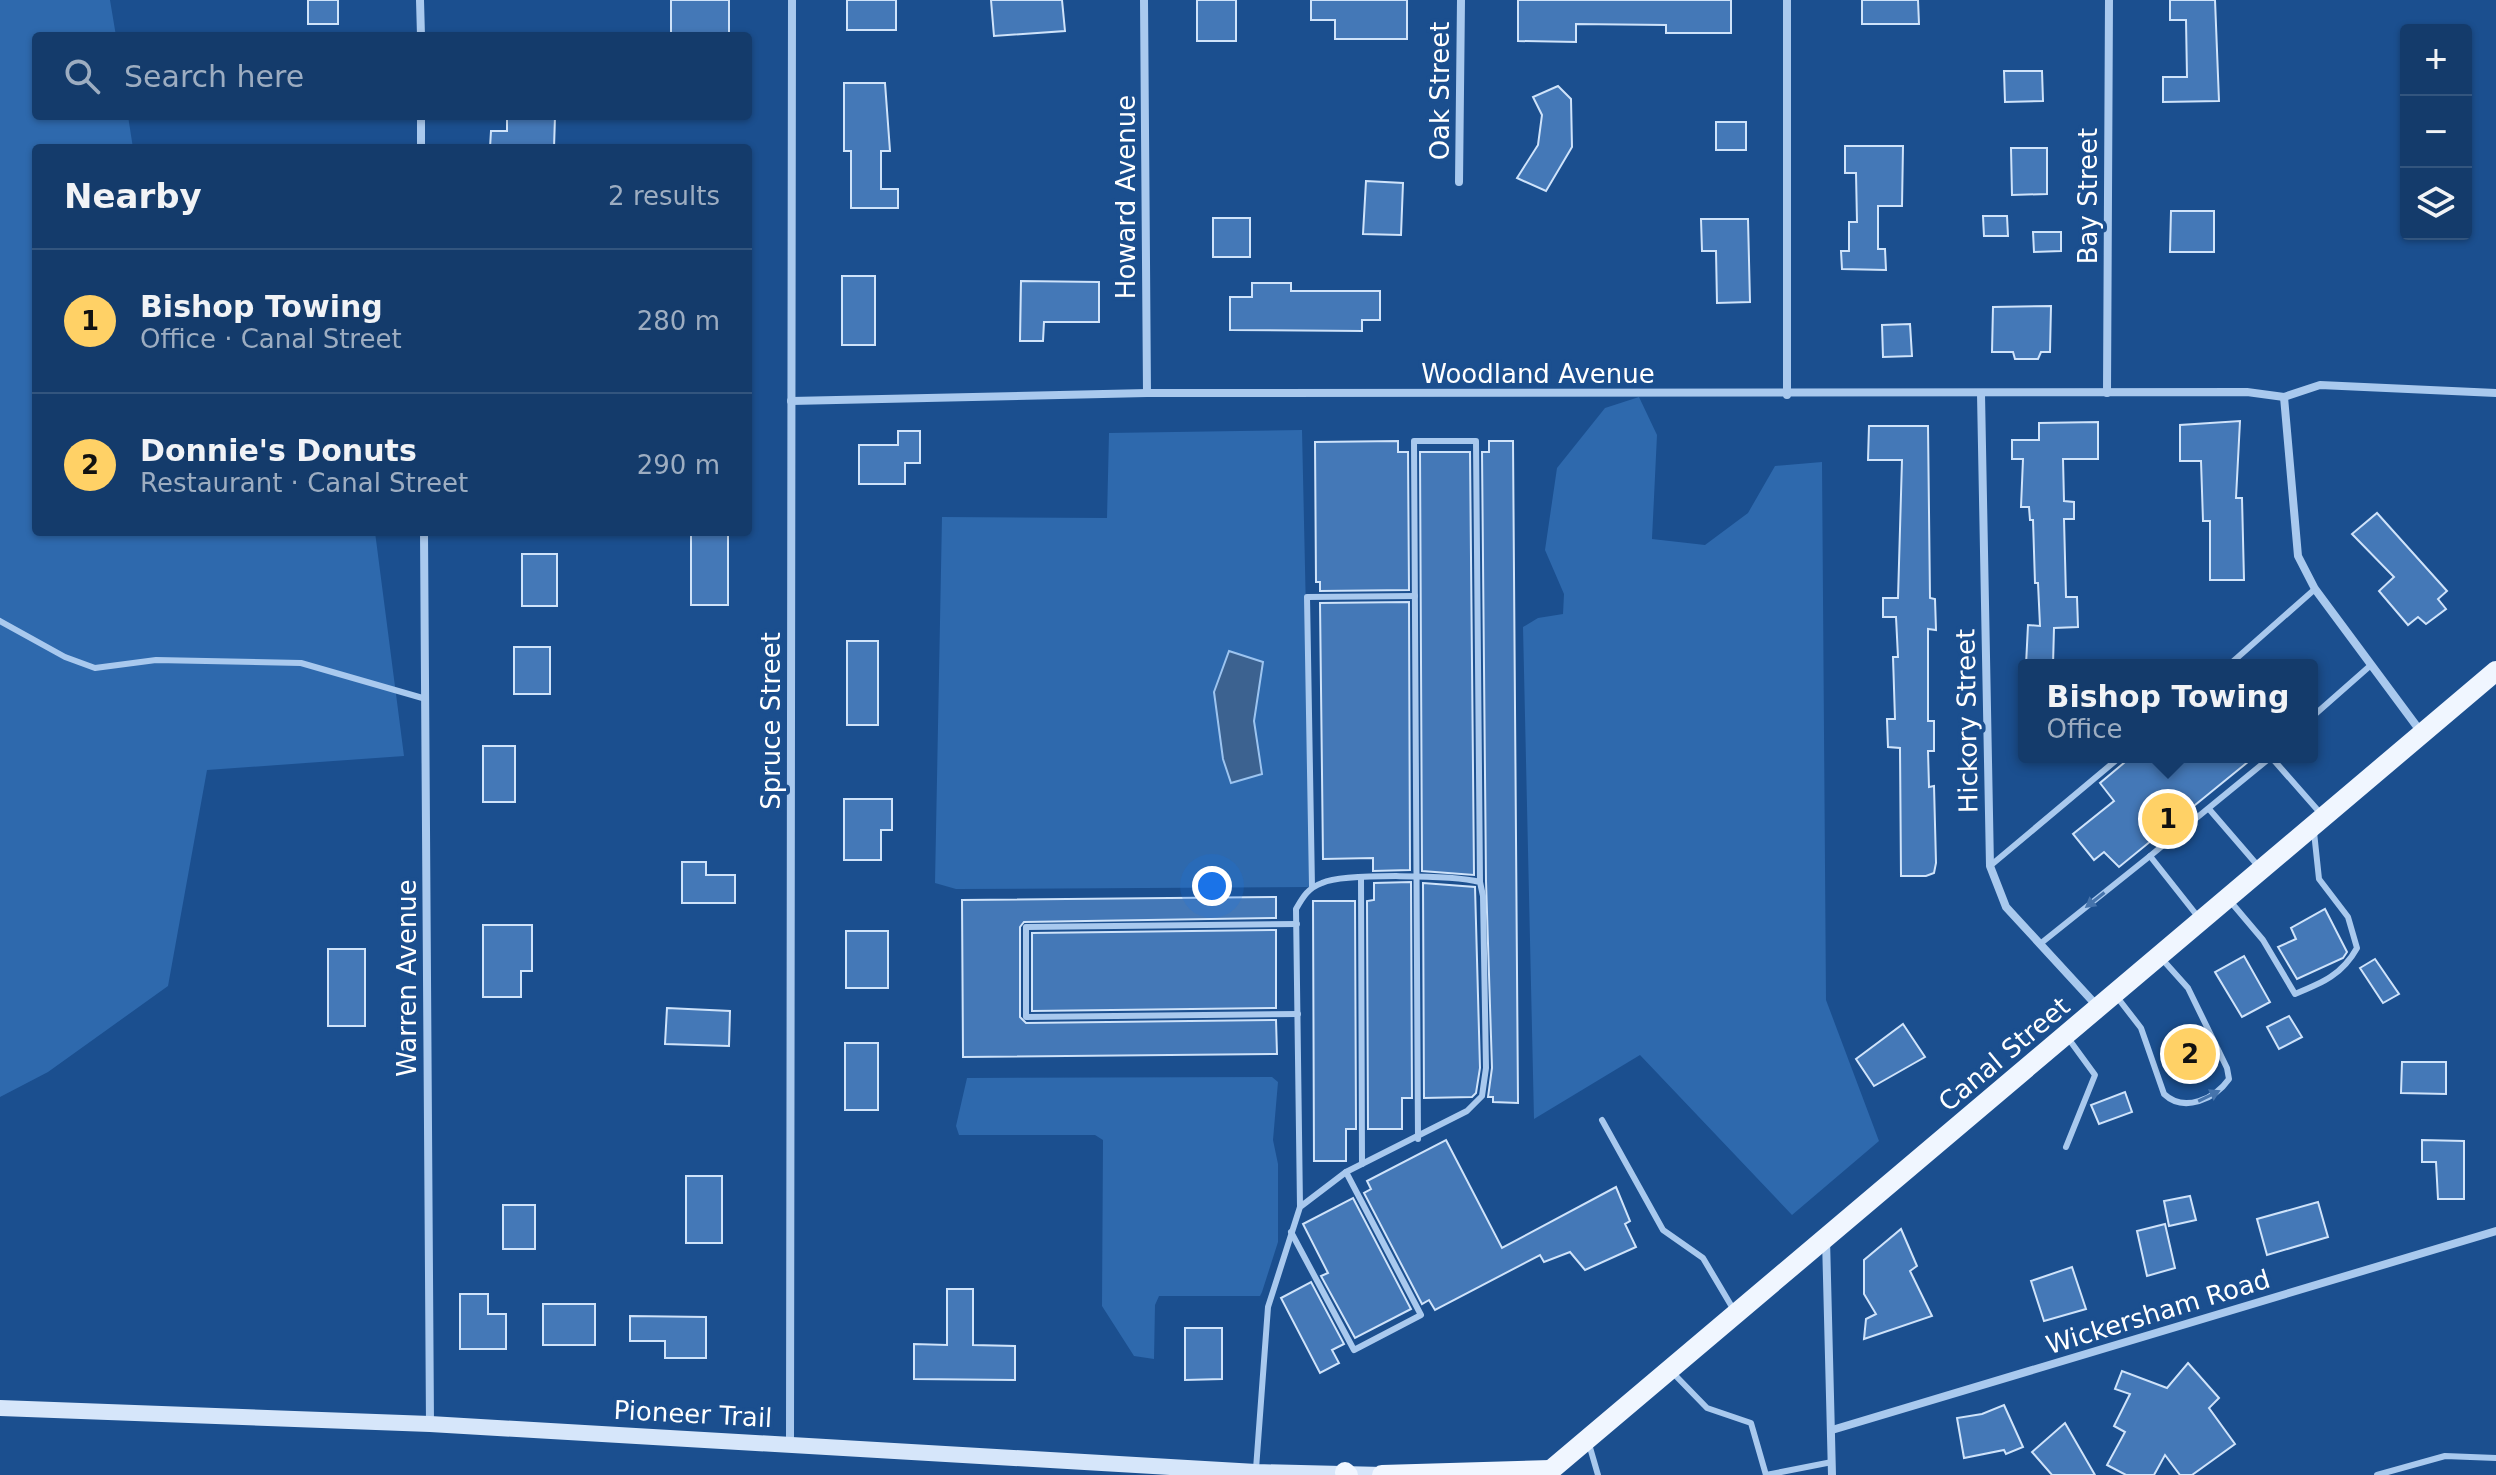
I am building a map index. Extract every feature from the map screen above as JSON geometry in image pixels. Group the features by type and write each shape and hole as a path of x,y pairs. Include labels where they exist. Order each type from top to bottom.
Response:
{"main road":[{"name":"Canal Street","path":"1548,1473 2496,671"},
{"path":"1383,1475 1548,1473"}],"street":[{"path":"420,0 421,32"},
{"name":"Spruce Street","path":"790,1443 792,0"},
{"name":"Howard Avenue","path":"1144,0 1147,393"},
{"name":"Oak Street","path":"1459,182 1461,0"},
{"path":"1787,0 1787,395"},
{"name":"Bay Street","path":"2107,393 2109,0"},
{"path":"421,120 421,144"},
{"path":"2422,733 2315,589 2298,556 2284,397 2320,385 2496,393"},
{"name":"Woodland Avenue","path":"791,401 1147,393 1787,395 2247,392 2284,397"},
{"name":"Hickory Street","path":"1981,394 1990,866 2006,907 2040,944 2107,1001"},
{"name":"Warren Avenue","path":"424,536 430,1424"},
{"name":"Wickersham Road","path":"1832,1430 2496,1231"},
{"path":"1826,1239 1832,1475"},
{"name":"Pioneer Trail","path":"0,1408 430,1424 790,1443 1254,1474 1383,1475"}],"lane":[{"path":"1300,1207 1346,1172 1418,1139 1467,1111 1482,1096 1486,1068 1483,896 1480,882 1476,441 1414,441 1418,1139"},
{"path":"2238,659 2315,589"},
{"path":"1312,887 1307,597 1415,596"},
{"path":"0,621 65,657 95,668 156,660 301,663 426,699"},
{"path":"2318,712 2371,665"},
{"path":"1990,866 2113,763"},
{"path":"2040,944 2264,763"},
{"path":"2228,899 2263,940 2295,994 2329,980 2348,965 2357,948 2348,917 2319,879 2319,821 2276,763"},
{"path":"2209,809 2262,870"},
{"path":"2150,856 2201,921"},
{"path":"1254,1474 1268,1307 1300,1207 1296,909 1312,887 1325,881 1417,876 1480,882"},
{"path":"1361,879 1362,1164"},
{"path":"1297,924 1026,927 1026,1017 1298,1014"},
{"path":"2107,1001 2141,1028 2164,1094 2171,1101 2190,1104 2222,1089 2229,1079 2227,1068 2188,988 2160,956"},
{"path":"2066,1036 2095,1075 2066,1147"},
{"path":"1602,1120 1663,1230 1703,1258 1737,1315"},
{"path":"1291,1232 1354,1350 1421,1315 1346,1172"},
{"path":"1670,1370 1707,1408 1751,1423 1765,1475 1832,1462"},
{"path":"1588,1439 1598,1475"},
{"path":"2377,1475 2445,1456 2496,1458"}],"shaded area":[{"path":"0,0 110,0 115,32 32,32 32,120 129,120 132,144 32,144 32,536 376,536 404,756 207,770 168,986 48,1072 0,1097"},
{"path":"1639,397 1657,435 1652,539 1705,545 1748,513 1775,466 1822,462 1826,1000 1879,1141 1792,1215 1640,1055 1534,1119 1523,627 1538,618 1563,614 1564,594 1545,550 1557,468 1605,408"},
{"path":"1302,430 1312,887 956,889 935,883 942,517 1107,518 1109,433","holes":["1229,651 1263,662 1254,721"]},
{"path":"1229,651 1263,662 1254,721 1262,774 1231,783 1223,759 1214,692"},
{"path":"1272,1077 1278,1082 1273,1140 1278,1164 1278,1242 1262,1292 1260,1296 1159,1296 1155,1305 1154,1359 1134,1356 1102,1306 1103,1140 1095,1135 959,1135 956,1126 967,1078"}],"building":[{"path":"308,0 338,0 338,24 308,24"},
{"path":"671,0 729,0 729,32 671,32"},
{"path":"847,0 896,0 896,30 847,30"},
{"path":"991,0 1062,0 1065,31 994,36"},
{"path":"1197,0 1236,0 1236,41 1197,41"},
{"path":"1311,0 1407,0 1407,39 1335,39 1335,20 1311,20"},
{"path":"1518,0 1731,0 1731,33 1666,33 1666,25 1576,24 1576,42 1518,41"},
{"path":"1862,0 1918,0 1919,24 1862,24"},
{"path":"2170,0 2215,0 2219,101 2163,102 2163,77 2187,77 2186,20 2170,20"},
{"path":"2004,71 2042,71 2043,101 2005,102"},
{"path":"844,83 885,83 890,151 881,151 881,189 898,189 898,208 851,208 851,151 844,151"},
{"path":"1558,86 1571,99 1572,147 1546,191 1517,178 1538,145 1542,115 1533,97"},
{"path":"507,120 555,120 554,144 490,144 491,131 507,131"},
{"path":"1716,122 1746,122 1746,150 1716,150"},
{"path":"1845,146 1903,146 1902,206 1878,206 1878,249 1885,249 1886,270 1842,269 1841,251 1849,251 1849,222 1857,222 1856,173 1845,173"},
{"path":"2011,148 2047,148 2047,194 2012,195"},
{"path":"1366,181 1403,183 1401,235 1363,234"},
{"path":"2171,211 2214,211 2214,252 2170,252"},
{"path":"1983,216 2007,216 2008,236 1984,236"},
{"path":"1213,218 1250,218 1250,257 1213,257"},
{"path":"1701,219 1748,219 1750,302 1717,303 1716,251 1702,251"},
{"path":"2033,232 2061,232 2061,251 2034,252"},
{"path":"842,276 875,276 875,345 842,345"},
{"path":"1021,281 1099,282 1099,322 1044,322 1043,341 1020,341"},
{"path":"1252,283 1291,283 1291,291 1380,291 1380,320 1362,320 1362,331 1230,330 1230,297 1252,297"},
{"path":"2051,306 2050,352 2041,352 2038,359 2015,359 2013,352 1992,352 1993,307"},
{"path":"1910,324 1912,356 1883,357 1882,325"},
{"path":"2240,421 2236,498 2242,498 2244,580 2210,580 2210,521 2203,521 2201,461 2180,461 2180,425"},
{"path":"2098,422 2098,459 2063,459 2064,501 2074,502 2074,519 2064,519 2066,597 2077,597 2078,627 2054,628 2053,659 2026,659 2028,625 2040,626 2038,583 2035,583 2033,520 2030,520 2029,507 2021,507 2023,459 2012,459 2012,440 2039,440 2039,423"},
{"path":"1869,426 1928,426 1930,598 1935,599 1936,630 1928,629 1928,721 1934,721 1934,751 1928,751 1929,787 1934,786 1936,863 1934,873 1926,876 1901,876 1900,748 1888,747 1887,719 1895,719 1893,657 1898,657 1896,617 1883,617 1883,598 1898,598 1902,460 1868,460"},
{"path":"898,431 920,431 920,463 905,463 905,484 859,484 859,445 898,445"},
{"path":"1398,441 1398,452 1408,452 1409,590 1320,591 1320,582 1316,582 1315,442"},
{"path":"1489,441 1513,441 1518,1103 1493,1102 1493,1097 1488,1097 1492,1068 1486,881 1482,452 1489,452"},
{"path":"1420,452 1470,452 1474,875 1422,871"},
{"path":"2377,513 2447,591 2438,599 2446,609 2426,624 2418,617 2408,625 2379,591 2394,577 2352,534"},
{"path":"691,536 728,536 728,605 691,605"},
{"path":"522,554 557,554 557,606 522,606"},
{"path":"1409,602 1410,870 1373,871 1373,858 1323,859 1320,603"},
{"path":"847,641 878,641 878,725 847,725"},
{"path":"514,647 550,647 550,694 514,694"},
{"path":"483,746 515,746 515,802 483,802"},
{"path":"2124,763 2247,763 2119,867 2104,852 2094,860 2073,834 2114,801 2100,783"},
{"path":"844,799 892,799 892,830 881,830 881,860 844,860"},
{"path":"682,862 706,862 706,875 735,875 735,903 682,903"},
{"path":"1411,882 1412,1098 1402,1098 1402,1129 1368,1129 1367,901 1374,900 1374,883"},
{"path":"1423,883 1475,887 1480,1068 1476,1093 1472,1097 1424,1098"},
{"path":"1276,897 1276,918 1024,922 1020,927 1020,1017 1026,1023 1276,1020 1277,1054 963,1057 962,900"},
{"path":"1313,901 1355,901 1356,1129 1346,1129 1346,1161 1314,1161"},
{"path":"2325,909 2347,952 2343,958 2297,979 2278,947 2296,939 2291,928"},
{"path":"483,925 532,925 532,971 521,971 521,997 483,997"},
{"path":"1276,930 1276,1008 1032,1011 1032,933"},
{"path":"846,931 888,931 888,988 846,988"},
{"path":"328,949 365,949 365,1026 328,1026"},
{"path":"2244,956 2270,1002 2242,1017 2215,972"},
{"path":"2375,959 2399,994 2383,1003 2360,968"},
{"path":"667,1008 730,1011 729,1046 665,1044"},
{"path":"2289,1016 2302,1037 2279,1049 2267,1027"},
{"path":"1903,1024 1925,1057 1874,1086 1856,1059"},
{"path":"2193,1030 2208,1068 2187,1076 2172,1040"},
{"path":"845,1043 878,1043 878,1110 845,1110"},
{"path":"2402,1062 2446,1062 2446,1094 2401,1093"},
{"path":"2125,1092 2132,1112 2099,1124 2091,1105"},
{"path":"1446,1140 1502,1248 1616,1187 1630,1221 1625,1224 1636,1247 1585,1270 1570,1252 1544,1262 1540,1255 1435,1310 1429,1300 1422,1304 1364,1193 1371,1189 1367,1181"},
{"path":"2422,1140 2464,1141 2464,1199 2438,1199 2436,1162 2422,1162"},
{"path":"686,1176 722,1176 722,1243 686,1243"},
{"path":"2190,1196 2196,1220 2169,1226 2164,1201"},
{"path":"1353,1198 1411,1309 1355,1338 1321,1276 1328,1273 1303,1224"},
{"path":"2318,1202 2328,1237 2267,1255 2257,1219"},
{"path":"503,1205 535,1205 535,1249 503,1249"},
{"path":"2165,1224 2175,1268 2147,1276 2137,1231"},
{"path":"1901,1229 1917,1266 1910,1271 1932,1316 1864,1339 1866,1319 1876,1314 1864,1294 1864,1260"},
{"path":"2072,1267 2086,1309 2044,1321 2031,1281"},
{"path":"1311,1282 1344,1344 1332,1350 1339,1363 1320,1373 1281,1298"},
{"path":"947,1289 973,1289 973,1345 1015,1346 1015,1380 914,1379 914,1344 947,1345"},
{"path":"460,1294 488,1294 488,1314 506,1314 506,1349 460,1349"},
{"path":"543,1304 595,1304 595,1345 543,1345"},
{"path":"630,1316 706,1317 706,1358 665,1358 665,1341 630,1341"},
{"path":"1185,1328 1222,1328 1222,1379 1185,1380"},
{"path":"2188,1363 2219,1398 2209,1408 2235,1444 2192,1475 2180,1475 2165,1455 2154,1475 2126,1475 2107,1465 2125,1432 2114,1426 2130,1394 2115,1389 2122,1371 2167,1388"},
{"path":"2004,1405 2023,1447 2006,1454 2004,1450 1964,1458 1957,1418 1982,1414"},
{"path":"2065,1423 2095,1475 2052,1475 2032,1452"}],"place":[{"name":"Bishop Towing","path":"2168,819"},
{"name":"Donnie's Donuts","path":"2190,1054"}]}
